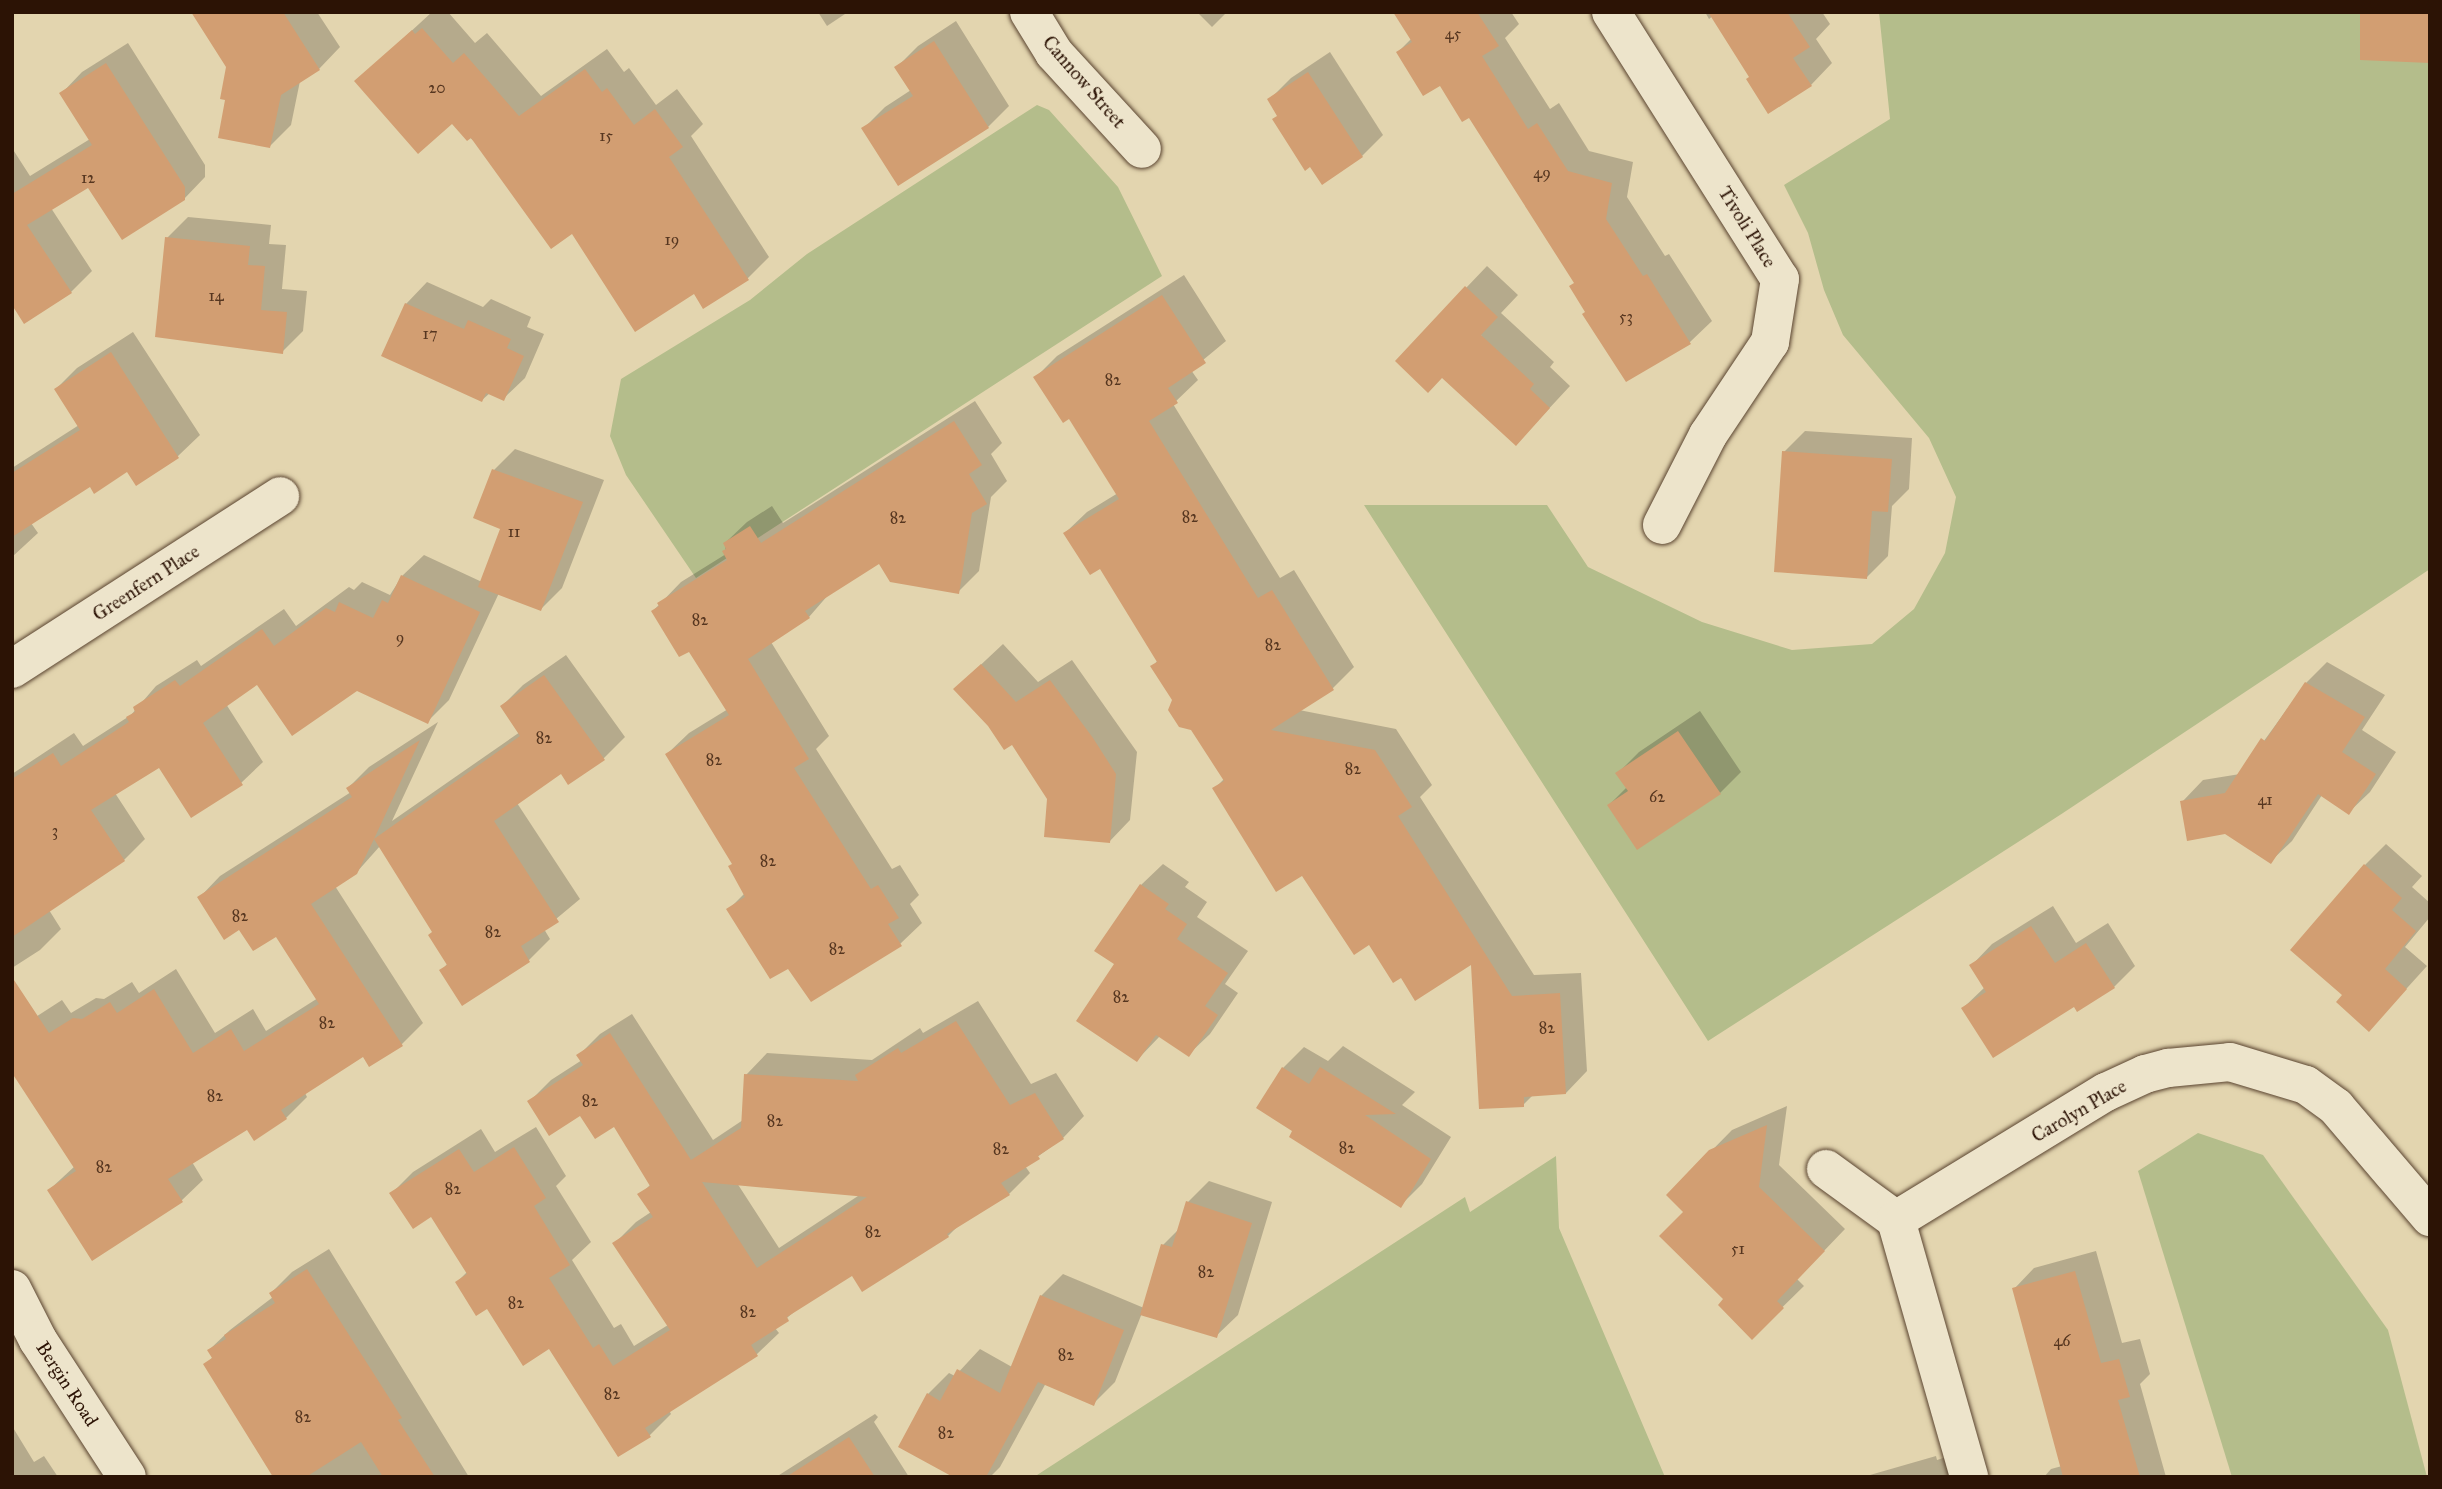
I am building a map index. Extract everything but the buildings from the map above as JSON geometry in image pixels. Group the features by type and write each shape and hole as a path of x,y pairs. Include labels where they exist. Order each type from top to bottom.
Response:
{"street":[{"name":"Cannow Street","path":"1028,12 1054,53 1142,149"},
{"name":"Tivoli Place","path":"1611,12 1780,279 1770,342 1708,435 1662,525"},
{"name":"Greenfern Place","path":"12,669 280,496"},
{"name":"Carolyn Place","path":"1896,1220 2106,1092 2145,1074 2168,1068 2230,1062 2263,1069 2306,1085 2336,1107 2430,1217"},
{"path":"1826,1169 1896,1220 1969,1477"},
{"name":"Bergin Road","path":"12,1289 38,1340 127,1477"}],"green space":[{"path":"1879,12 2430,12 2430,569 2063,813 1708,1041 1364,505 1547,505 1588,567 1702,622 1792,650 1872,644 1914,609 1945,553 1956,497 1929,438 1843,335 1824,290 1808,233 1784,185 1890,119"},
{"path":"1037,105 1049,110 1118,187 1162,276 696,578 626,475 610,436 621,379 750,300 807,254"},
{"path":"2198,1133 2263,1155 2388,1330 2427,1477 2232,1477 2138,1171"},
{"path":"1556,1156 1559,1228 1665,1477 1034,1477 1465,1197 1470,1212"}]}
